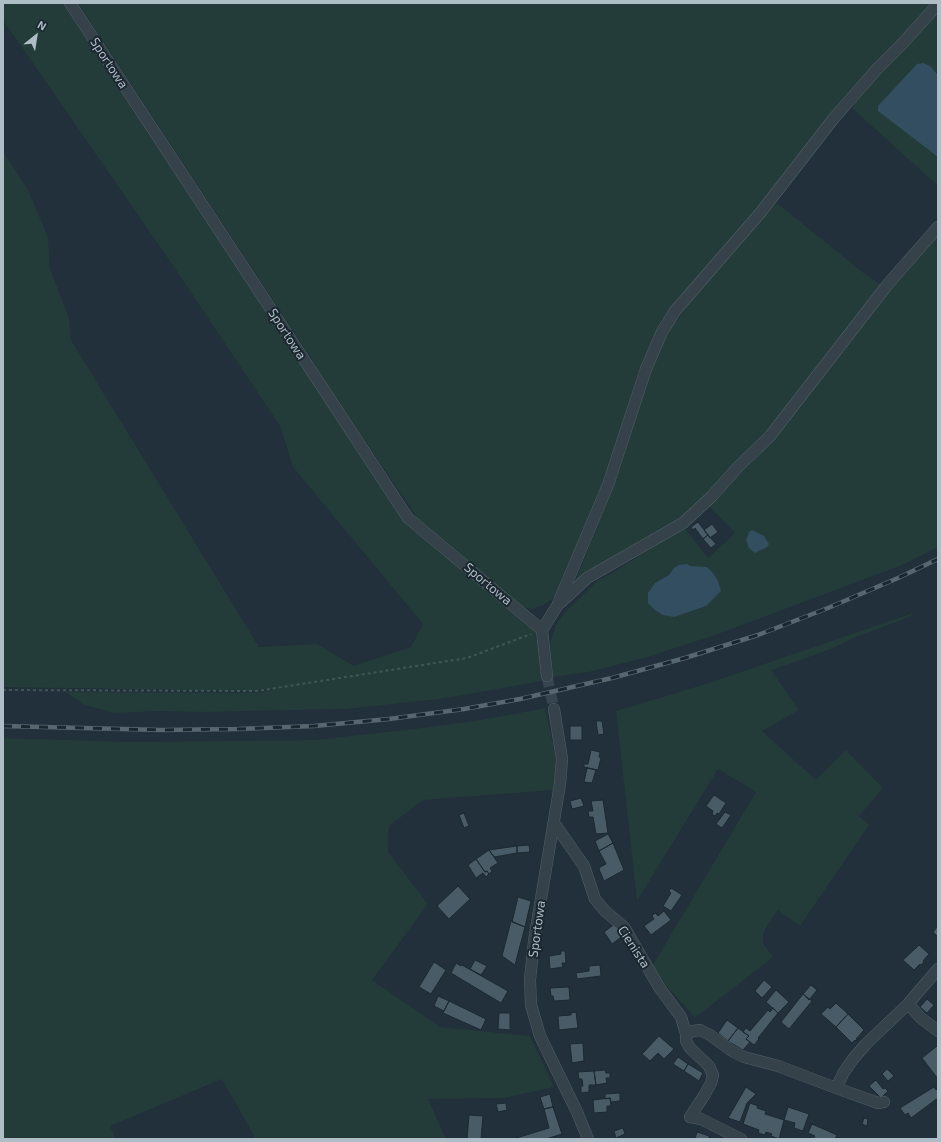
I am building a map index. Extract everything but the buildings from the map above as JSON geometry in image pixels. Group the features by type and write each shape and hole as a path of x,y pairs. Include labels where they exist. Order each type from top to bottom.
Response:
{"street":[{"name":"Sportowa","path":"70,3 408,518 542,630"},
{"path":"547,676 542,630 557,606 608,485 646,369 662,332 676,311 761,212 834,118 877,69 938,4"},
{"path":"557,606 587,578 683,522 711,497 738,467 770,436 888,284 938,227"},
{"name":"Sportowa","path":"554,709 562,759 560,784 534,941 530,980 531,1005 540,1036 577,1112 588,1139"},
{"name":"Cienista","path":"554,823 584,866 595,898 605,911 624,926 659,987 681,1017 686,1034 686,1041 690,1048 709,1066 713,1075 711,1083 690,1117 701,1119 741,1139"},
{"path":"836,1088 853,1059 866,1044 908,1004 938,970"},
{"path":"908,1004 922,1019 938,1031"},
{"path":"686,1034 700,1030 744,1057 778,1066 836,1088 878,1102 884,1102"}],"path":[{"path":"3,690 256,691 467,658 542,630"}],"green space":[{"path":"3,3 66,3 408,518 542,630 548,680 440,699 346,709 201,712 160,711 114,713 85,705 65,692 256,693 280,688 257,691 3,687 3,151 28,190 48,237 50,269 69,318 71,340 259,647 317,644 354,666 411,647 423,624 293,467 280,426 174,267 3,20"},
{"path":"78,3 935,3 663,322 639,371 604,487 560,594 542,606 532,609 522,607 418,519 332,392"},
{"path":"938,11 938,186 852,108 875,78"},
{"path":"777,203 865,274 883,286 768,433 688,513 574,584 606,505 654,363 672,326 702,287"},
{"path":"938,235 938,547 902,565 718,634 651,656 589,672 552,677 549,653 551,640 556,625 565,612 597,581 611,574 684,527 708,558 735,533 709,506 771,442 895,285"},
{"path":"916,612 909,617 854,638 833,648 771,670 799,710 762,731 816,780 846,750 883,788 859,816 869,825 800,926 778,910 767,926 763,935 763,943 773,957 695,1018 651,968 756,792 718,769 637,901 616,711 712,682"},
{"path":"545,708 557,762 554,790 423,800 389,826 388,852 428,904 372,980 440,1027 530,1036 554,1087 504,1098 428,1099 446,1139 256,1139 222,1079 110,1126 116,1139 3,1139 3,738 132,742 314,740 481,720"}],"water":[{"path":"923,63 930,66 938,75 938,157 878,111 878,106 917,64"},
{"path":"752,530 764,536 769,544 767,547 755,553 749,548 746,540 749,532"},
{"path":"687,564 690,566 707,567 718,581 721,591 706,606 674,617 663,615 648,603 648,593 655,583 669,575 674,568 679,565"}],"tunnel":[{"path":"547,676 554,709"}],"railway":[{"path":"3,726 162,730 314,726 389,719 464,709 520,699 612,678 685,658 758,635 828,608 938,559"}]}
